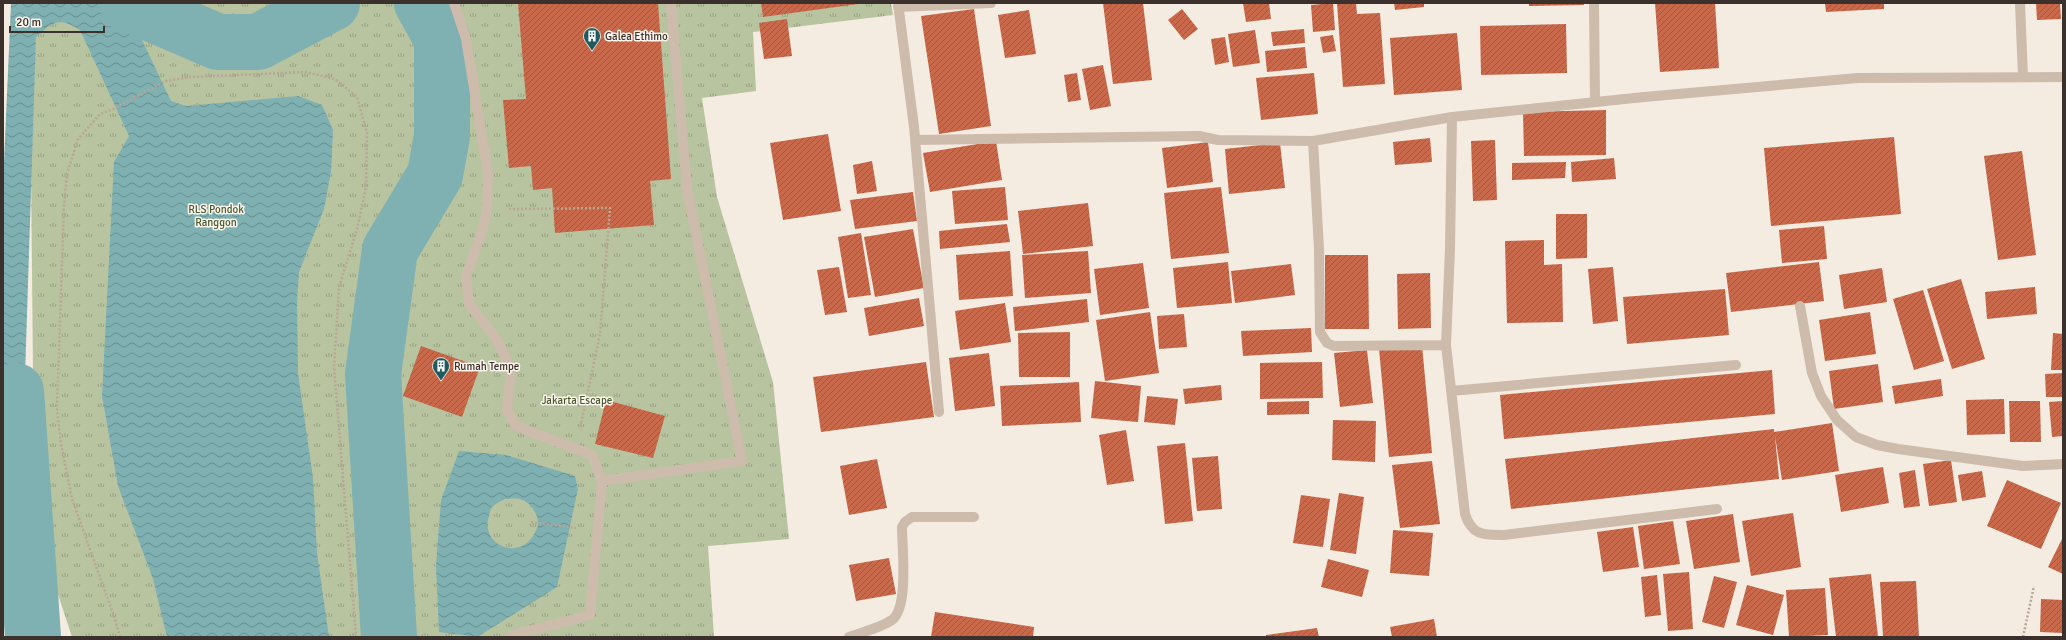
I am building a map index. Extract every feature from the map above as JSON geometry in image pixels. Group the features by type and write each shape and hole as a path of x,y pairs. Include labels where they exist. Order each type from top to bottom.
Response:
{"street":[{"path":"454,3 466,39 488,173 487,209 466,277 469,304 496,338 511,368 507,410 516,426 592,454 602,481 590,615 513,635 513,637"},
{"path":"602,481 742,461 687,189 671,3"},
{"path":"939,412 915,140 898,5 991,3"},
{"path":"1594,3 1595,102"},
{"path":"2020,3 2023,77"},
{"path":"915,140 1199,136 1218,140 1313,141 1452,118 1595,102 1858,78 2063,77"},
{"path":"1452,118 1450,249 1446,345 1465,514 1468,525 1477,532 1487,535 1504,535 1717,509"},
{"path":"1313,141 1320,249 1320,332 1328,343 1334,346 1446,345"},
{"path":"1800,306 1812,373 1821,396 1837,420 1856,437 1878,445 1898,449 2023,466 2063,464"},
{"path":"1451,391 1736,365"},
{"path":"849,637 893,620 899,612 902,600 902,527 905,522 912,517 974,517"}],"path":[{"path":"120,637 72,499 61,444 58,410 67,174 78,139 100,114 114,109 166,81 191,77 306,72 335,79 357,97 367,133 366,187 357,229 339,287 334,367 356,637"},
{"path":"487,209 610,208 600,334 576,449"},
{"path":"531,522 576,528"},
{"path":"2023,637 2034,586"}],"green space":[{"path":"37,3 891,3 893,15 753,32 756,91 702,98 717,197 773,382 789,539 708,546 714,637 72,637 50,570 34,476 31,166"}],"water":[{"path":"11,3 150,3 135,25 171,101 186,106 298,96 322,105 333,130 331,172 324,209 299,272 297,302 298,373 313,478 317,553 329,637 167,637 153,579 118,486 102,396 114,162 129,136 80,30 62,22 52,24 36,37 20,530 3,530 3,185"},
{"path":"459,451 506,455 575,476 578,489 557,587 477,637 439,632 436,566 441,500","holes":["505,499 518,499 528,503 534,510 538,519 537,528 531,539 522,546 513,548 504,547 496,542 490,535 488,526 491,508"]}],"building":[{"name":"Galea Ethimo","path":"518,3 658,3 671,179 650,181 654,225 555,233 552,188 533,190 531,166 509,168 503,100 526,99"},
{"path":"761,3 858,3 858,4 763,17"},
{"path":"1103,3 1143,3 1152,80 1113,84"},
{"path":"1243,3 1269,3 1271,19 1246,22"},
{"path":"1333,3 1335,30 1313,32 1311,5"},
{"path":"1337,3 1356,3 1357,14 1380,13 1385,84 1343,87"},
{"path":"1394,3 1424,3 1424,7 1395,10"},
{"path":"1529,3 1584,3 1584,5 1529,6"},
{"path":"1655,3 1715,3 1719,68 1660,72"},
{"path":"1825,3 1884,3 1884,9 1826,12"},
{"path":"2036,3 2060,3 2061,19 2037,20"},
{"path":"974,9 991,126 939,134 921,16"},
{"path":"1182,9 1198,29 1184,40 1168,20"},
{"path":"1029,10 1036,54 1005,58 998,15"},
{"path":"787,19 792,56 764,59 759,23"},
{"path":"1566,24 1567,73 1481,75 1480,26"},
{"path":"1304,29 1305,43 1273,46 1271,32"},
{"path":"1255,30 1260,63 1233,67 1228,34"},
{"path":"1457,33 1462,90 1394,95 1390,38"},
{"path":"1333,35 1336,51 1323,53 1320,37"},
{"path":"1225,37 1229,62 1215,65 1211,39"},
{"path":"1305,47 1307,68 1267,72 1265,51"},
{"path":"1103,65 1111,106 1090,110 1082,69"},
{"path":"1077,73 1081,100 1068,102 1064,75"},
{"path":"1314,73 1318,114 1261,120 1256,78"},
{"path":"1606,110 1606,155 1524,156 1523,112"},
{"path":"828,134 841,211 783,220 770,143"},
{"path":"1894,137 1901,214 1771,226 1764,148"},
{"path":"1430,138 1432,162 1395,165 1393,142"},
{"path":"1495,140 1497,200 1473,201 1471,141"},
{"path":"996,141 1002,180 930,192 923,153"},
{"path":"1208,142 1213,182 1167,188 1162,148"},
{"path":"1280,143 1285,188 1229,194 1225,149"},
{"path":"2022,151 2036,255 1998,260 1984,156"},
{"path":"1614,158 1616,179 1572,182 1571,162"},
{"path":"872,161 877,191 857,194 853,165"},
{"path":"1566,162 1565,178 1512,180 1512,163"},
{"path":"1005,187 1008,220 955,224 952,191"},
{"path":"1221,187 1229,253 1171,259 1164,193"},
{"path":"913,192 917,221 855,229 850,200"},
{"path":"1088,203 1093,246 1023,254 1018,211"},
{"path":"1556,214 1587,214 1587,258 1556,259"},
{"path":"1007,224 1010,242 940,249 939,231"},
{"path":"1824,226 1827,259 1782,263 1779,230"},
{"path":"913,229 924,288 875,297 864,237"},
{"path":"861,233 871,295 848,298 838,237"},
{"path":"1544,240 1544,265 1562,264 1563,322 1507,323 1505,241"},
{"path":"1010,251 1013,296 959,300 956,255"},
{"path":"1088,251 1091,293 1025,298 1022,255"},
{"path":"1325,255 1368,255 1369,329 1325,329"},
{"path":"1228,262 1232,303 1177,308 1173,268"},
{"path":"1819,262 1824,301 1731,312 1726,273"},
{"path":"1143,263 1149,308 1100,315 1094,269"},
{"path":"1291,264 1295,295 1235,303 1231,271"},
{"path":"839,267 847,312 825,315 817,270"},
{"path":"1613,267 1618,321 1593,324 1588,269"},
{"path":"1882,268 1887,302 1844,309 1839,275"},
{"path":"1430,273 1431,328 1398,329 1397,274"},
{"path":"1961,279 1985,359 1952,369 1927,289"},
{"path":"2035,287 2037,314 1987,319 1985,292"},
{"path":"1725,289 1729,335 1627,344 1623,297"},
{"path":"1923,290 1944,361 1914,370 1893,299"},
{"path":"919,298 924,326 869,336 864,308"},
{"path":"1087,299 1089,322 1015,331 1013,307"},
{"path":"1005,303 1011,342 960,350 955,311"},
{"path":"1150,312 1159,373 1105,381 1096,320"},
{"path":"1870,312 1876,354 1825,361 1819,320"},
{"path":"1184,314 1187,347 1159,349 1157,316"},
{"path":"1311,328 1312,352 1243,356 1241,331"},
{"path":"1070,332 1070,377 1019,377 1018,333"},
{"path":"2053,333 2063,334 2063,370 2051,370"},
{"path":"1422,345 1432,453 1389,457 1379,349"},
{"name":"Rumah Tempe","path":"421,346 480,367 462,417 403,396"},
{"path":"1367,350 1373,403 1340,407 1334,353"},
{"path":"989,353 995,406 955,411 949,358"},
{"path":"926,362 934,417 821,432 813,377"},
{"path":"1322,362 1323,398 1260,399 1260,363"},
{"path":"1878,364 1883,402 1834,409 1829,371"},
{"path":"1772,370 1775,414 1504,439 1500,395"},
{"path":"2063,373 2063,397 2046,397 2045,374"},
{"path":"1941,379 1943,396 1895,404 1892,386"},
{"path":"1095,381 1141,386 1138,422 1091,418"},
{"path":"1079,382 1081,422 1002,426 1000,386"},
{"path":"1221,385 1222,400 1185,404 1183,389"},
{"path":"1147,396 1178,399 1175,425 1144,422"},
{"path":"2004,399 2005,434 1967,435 1966,400"},
{"path":"606,400 665,416 653,458 595,444"},
{"path":"1309,401 1309,414 1267,415 1267,402"},
{"path":"2009,401 2040,401 2041,442 2010,442"},
{"path":"2063,401 2063,436 2052,437 2049,402"},
{"path":"1333,420 1376,421 1375,462 1332,460"},
{"path":"1832,423 1839,471 1782,480 1775,436 1779,479 1511,509 1505,459 1774,429 1774,432"},
{"path":"1126,430 1134,481 1107,485 1099,435"},
{"path":"1185,443 1193,521 1165,524 1157,446"},
{"path":"1218,456 1222,509 1197,511 1192,458"},
{"path":"877,459 887,508 849,515 840,466"},
{"path":"1951,460 1957,502 1929,506 1923,464"},
{"path":"1432,461 1440,524 1400,528 1392,465"},
{"path":"1883,467 1889,503 1841,512 1835,475"},
{"path":"1915,470 1920,506 1904,508 1899,473"},
{"path":"1982,471 1986,497 1962,501 1958,475"},
{"path":"2007,480 2061,503 2041,549 1987,526"},
{"path":"1339,493 1364,497 1356,554 1330,550"},
{"path":"1301,495 1330,499 1323,547 1293,543"},
{"path":"1793,513 1801,567 1751,576 1742,521"},
{"path":"1733,514 1740,562 1694,569 1686,521"},
{"path":"1673,521 1680,564 1644,569 1638,526"},
{"path":"1633,527 1639,567 1603,572 1597,532"},
{"path":"1393,530 1433,533 1429,576 1390,573"},
{"path":"2063,537 2063,574 2048,567"},
{"path":"889,558 896,594 856,601 849,565"},
{"path":"1328,559 1369,570 1362,597 1321,587"},
{"path":"1689,572 1693,629 1668,631 1663,574"},
{"path":"1871,574 1878,637 1836,637 1829,578"},
{"path":"1657,575 1661,615 1645,617 1641,577"},
{"path":"1714,576 1737,582 1724,628 1702,622"},
{"path":"1916,581 1919,637 1883,637 1880,582"},
{"path":"1747,585 1784,595 1773,635 1736,625"},
{"path":"1825,588 1828,635 1789,637 1786,590"},
{"path":"2041,599 2063,600 2063,633 2040,632"},
{"path":"935,612 1034,627 1033,637 931,637"},
{"path":"1434,619 1437,637 1392,637 1390,627"},
{"path":"1317,628 1319,637 1266,637 1266,635"}],"waterway":[{"path":"127,3 218,42 258,42 332,3"},
{"path":"389,637 373,374 390,250 435,175 442,136 442,39 422,3"},
{"path":"16,391 33,637"}],"place":[{"name":"Galea Ethimo","path":"592,51"},
{"name":"Rumah Tempe","path":"441,381"}],"park label":[{"name":"RLS Pondok Ranggon","path":"216,215"},
{"name":"Jakarta Escape","path":"577,400"}]}
